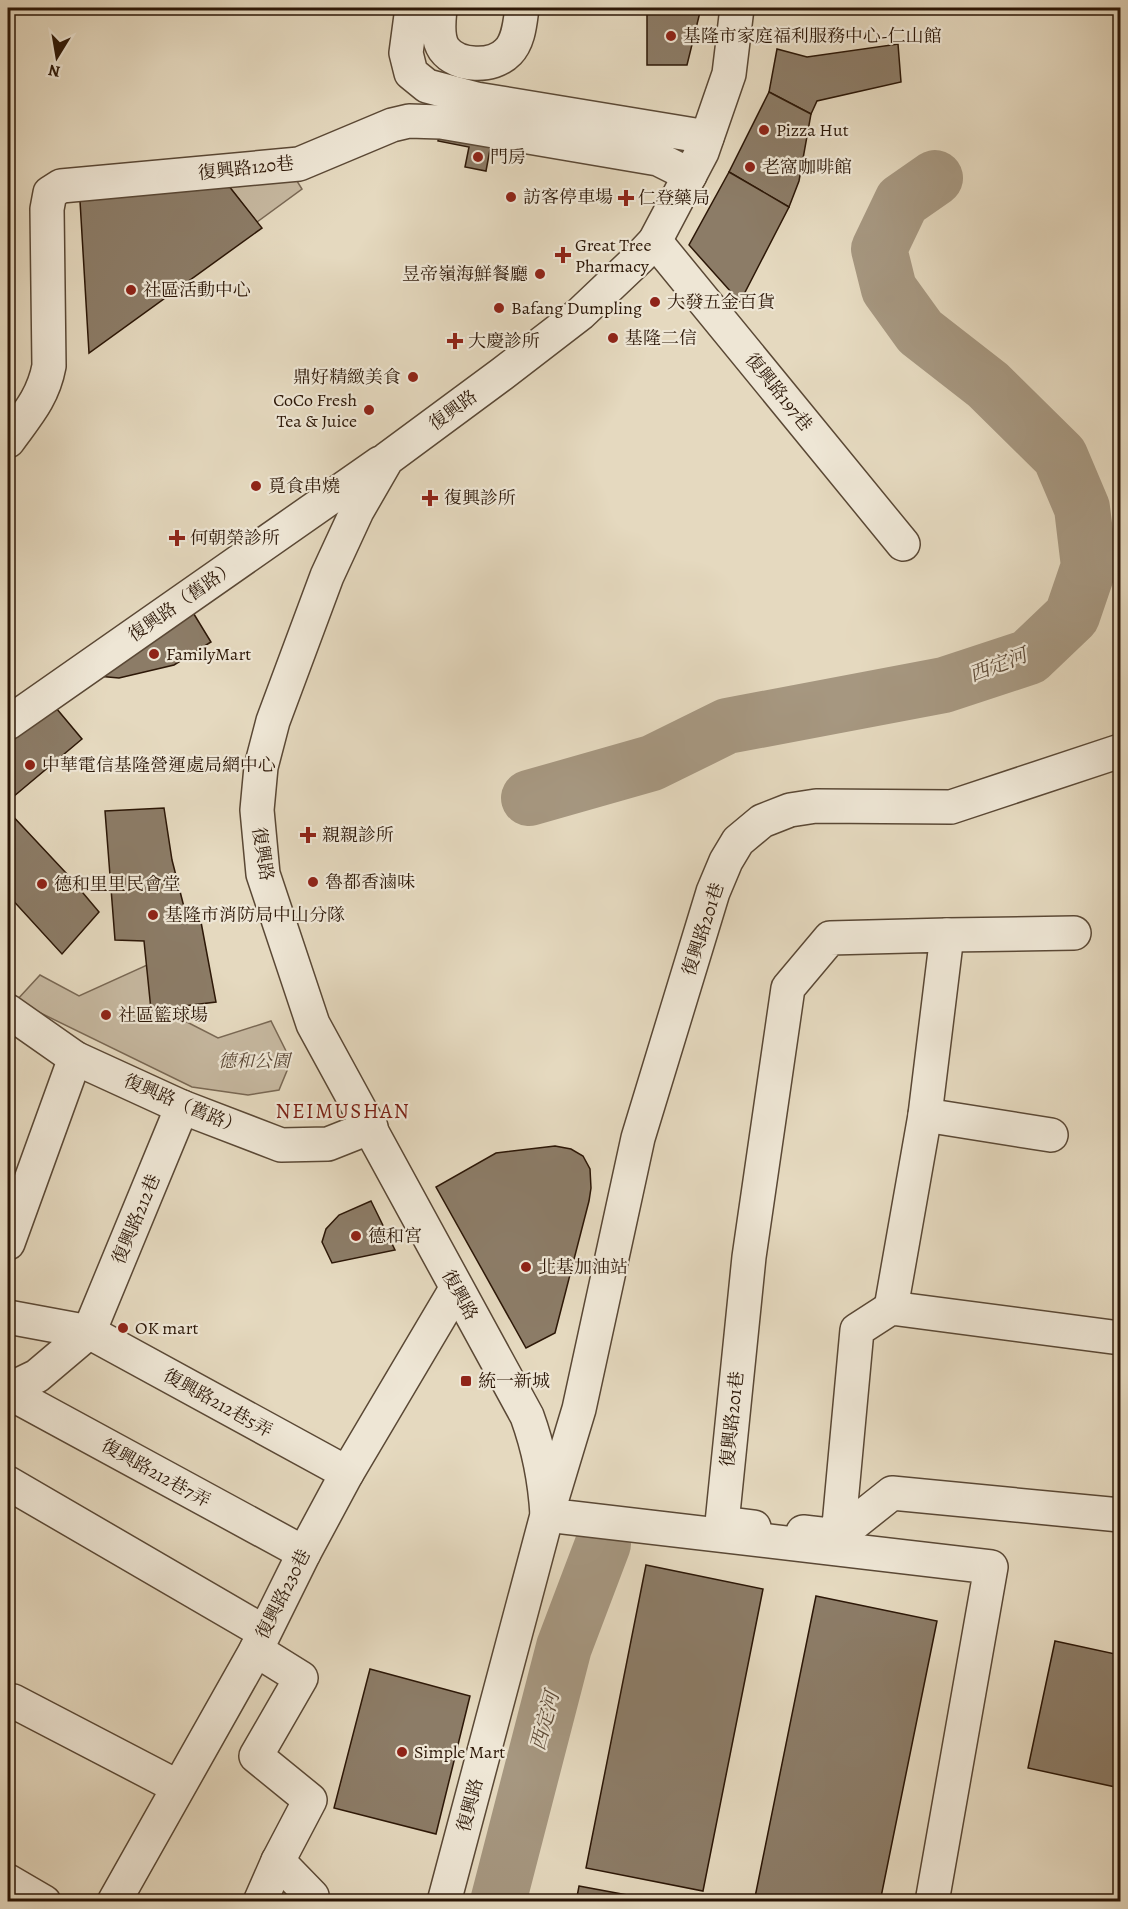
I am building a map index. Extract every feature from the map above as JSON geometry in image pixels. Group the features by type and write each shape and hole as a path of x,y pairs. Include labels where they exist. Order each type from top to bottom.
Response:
{"street":[{"path":"412,8 406,53 411,73 427,86 476,99 707,137"},
{"path":"440,8 438,31 443,48 455,60 474,63 494,61 507,52 520,26 522,8"},
{"name":"復興路","path":"444,1902 547,1515 545,1482 537,1446 526,1416 313,1024 263,874 257,810 261,767 273,721 327,576 357,511 387,459 502,375 580,314 655,241 707,137 729,74 737,8"},
{"name":"復興路120巷","path":"8,441 39,399 46,383 49,366 47,208 50,193 61,186 299,164 382,129 409,122 441,122 658,159 690,175"},
{"name":"復興路197巷","path":"655,241 903,544"},
{"name":"復興路（舊路）","path":"8,723 387,459"},
{"name":"復興路201巷","path":"547,1515 579,1409 638,1138 713,892 726,861 738,841 762,821 790,810 816,806 951,807 1120,752"},
{"name":"復興路201巷","path":"838,1536 722,1523 749,1257 788,988 830,938 1074,933"},
{"path":"891,1308 925,1114 946,935"},
{"name":"復興路（舊路）","path":"8,1011 75,1058 182,1107 281,1145 328,1144 371,1127"},
{"path":"8,1243 75,1058"},
{"name":"復興路212巷","path":"8,1391 37,1376 89,1332 182,1107"},
{"path":"925,1114 1051,1135"},
{"name":"復興路230巷","path":"114,1902 260,1641 347,1473 456,1289"},
{"path":"838,1536 857,1330 891,1308 1120,1338"},
{"path":"8,1317 89,1332"},
{"name":"復興路212巷5弄","path":"89,1332 347,1473"},
{"name":"復興路212巷7弄","path":"8,1391 304,1553"},
{"path":"526,1416 579,1409"},
{"path":"8,1483 260,1641 301,1678 255,1756 310,1800 278,1861 260,1902"},
{"path":"838,1536 892,1493 1120,1515"},
{"path":"547,1515 991,1567 932,1902"},
{"path":"13,1701 178,1787"},
{"path":"278,1861 312,1896 311,1902"},
{"path":"8,1881 44,1902"}],"green space":[{"path":"287,165 302,189 257,222 217,171"},
{"name":"德和公園","path":"147,965 152,1010 183,1020 218,1038 271,1021 291,1061 279,1090 248,1095 192,1087 16,1001 40,975 79,996"}],"building":[{"name":"基隆市家庭福利服務中心-仁山館","path":"647,8 701,8 687,65 647,65"},
{"path":"898,44 901,82 817,101 811,114 769,92 777,49 807,57"},
{"path":"769,92 811,114 799,181 789,207 729,172"},
{"name":"門房","path":"441,123 493,133 486,171 465,167 469,147 438,141"},
{"name":"社區活動中心","path":"217,171 262,228 89,353 79,184"},
{"path":"729,172 789,207 740,302 689,245"},
{"name":"FamilyMart","path":"189,606 211,642 174,665 119,678 85,675"},
{"name":"中華電信基隆營運處局網中心","path":"51,702 82,739 13,797 8,790 8,739"},
{"name":"基隆市消防局中山分隊","path":"164,808 172,860 184,907 201,922 216,1002 151,1010 144,941 115,940 105,811"},
{"name":"德和里里民會堂","path":"8,811 99,912 62,954 8,895"},
{"name":"北基加油站","path":"555,1146 571,1149 583,1156 590,1169 591,1188 555,1333 526,1348 436,1187 496,1153"},
{"name":"德和宮","path":"371,1201 395,1250 332,1263 322,1242 326,1229 339,1215"},
{"path":"646,1565 763,1589 703,1891 586,1868"},
{"path":"816,1596 937,1621 880,1902 754,1902"},
{"path":"1055,1641 1120,1655 1120,1788 1028,1768"},
{"name":"Simple Mart","path":"370,1669 470,1696 436,1834 334,1808"},
{"path":"579,1886 665,1902 576,1902"}],"waterway":[{"name":"西定河","path":"529,798 652,763 727,726 944,685 1029,657 1072,616 1089,566 1082,508 1060,456 988,385 920,332 889,289 879,249 902,201 935,178"},
{"name":"西定河","path":"498,1902 564,1647 603,1544"}],"place":[{"name":"基隆市家庭福利服務中心-仁山館","path":"671,36"},
{"name":"Pizza Hut","path":"764,130"},
{"name":"門房","path":"478,157"},
{"name":"老窩咖啡館","path":"750,167"},
{"name":"訪客停車場","path":"511,197"},
{"name":"仁登藥局","path":"626,198"},
{"name":"Great Tree Pharmacy","path":"563,255"},
{"name":"昱帝嶺海鮮餐廳","path":"540,274"},
{"name":"社區活動中心","path":"131,290"},
{"name":"大發五金百貨","path":"655,302"},
{"name":"Bafang Dumpling","path":"499,308"},
{"name":"基隆二信","path":"613,338"},
{"name":"大慶診所","path":"455,341"},
{"name":"鼎好精緻美食","path":"413,377"},
{"name":"CoCo Fresh Tea & Juice","path":"369,410"},
{"name":"覓食串燒","path":"256,486"},
{"name":"復興診所","path":"430,498"},
{"name":"何朝榮診所","path":"177,538"},
{"name":"FamilyMart","path":"154,654"},
{"name":"中華電信基隆營運處局網中心","path":"30,765"},
{"name":"親親診所","path":"308,835"},
{"name":"魯都香滷味","path":"313,882"},
{"name":"德和里里民會堂","path":"42,884"},
{"name":"基隆市消防局中山分隊","path":"153,915"},
{"name":"社區籃球場","path":"106,1015"},
{"name":"德和宮","path":"356,1236"},
{"name":"北基加油站","path":"526,1267"},
{"name":"OK mart","path":"123,1328"},
{"name":"統一新城","path":"466,1381"},
{"name":"Simple Mart","path":"402,1752"}],"district":[{"name":"NEIMUSHAN","path":"343,1111"}]}
